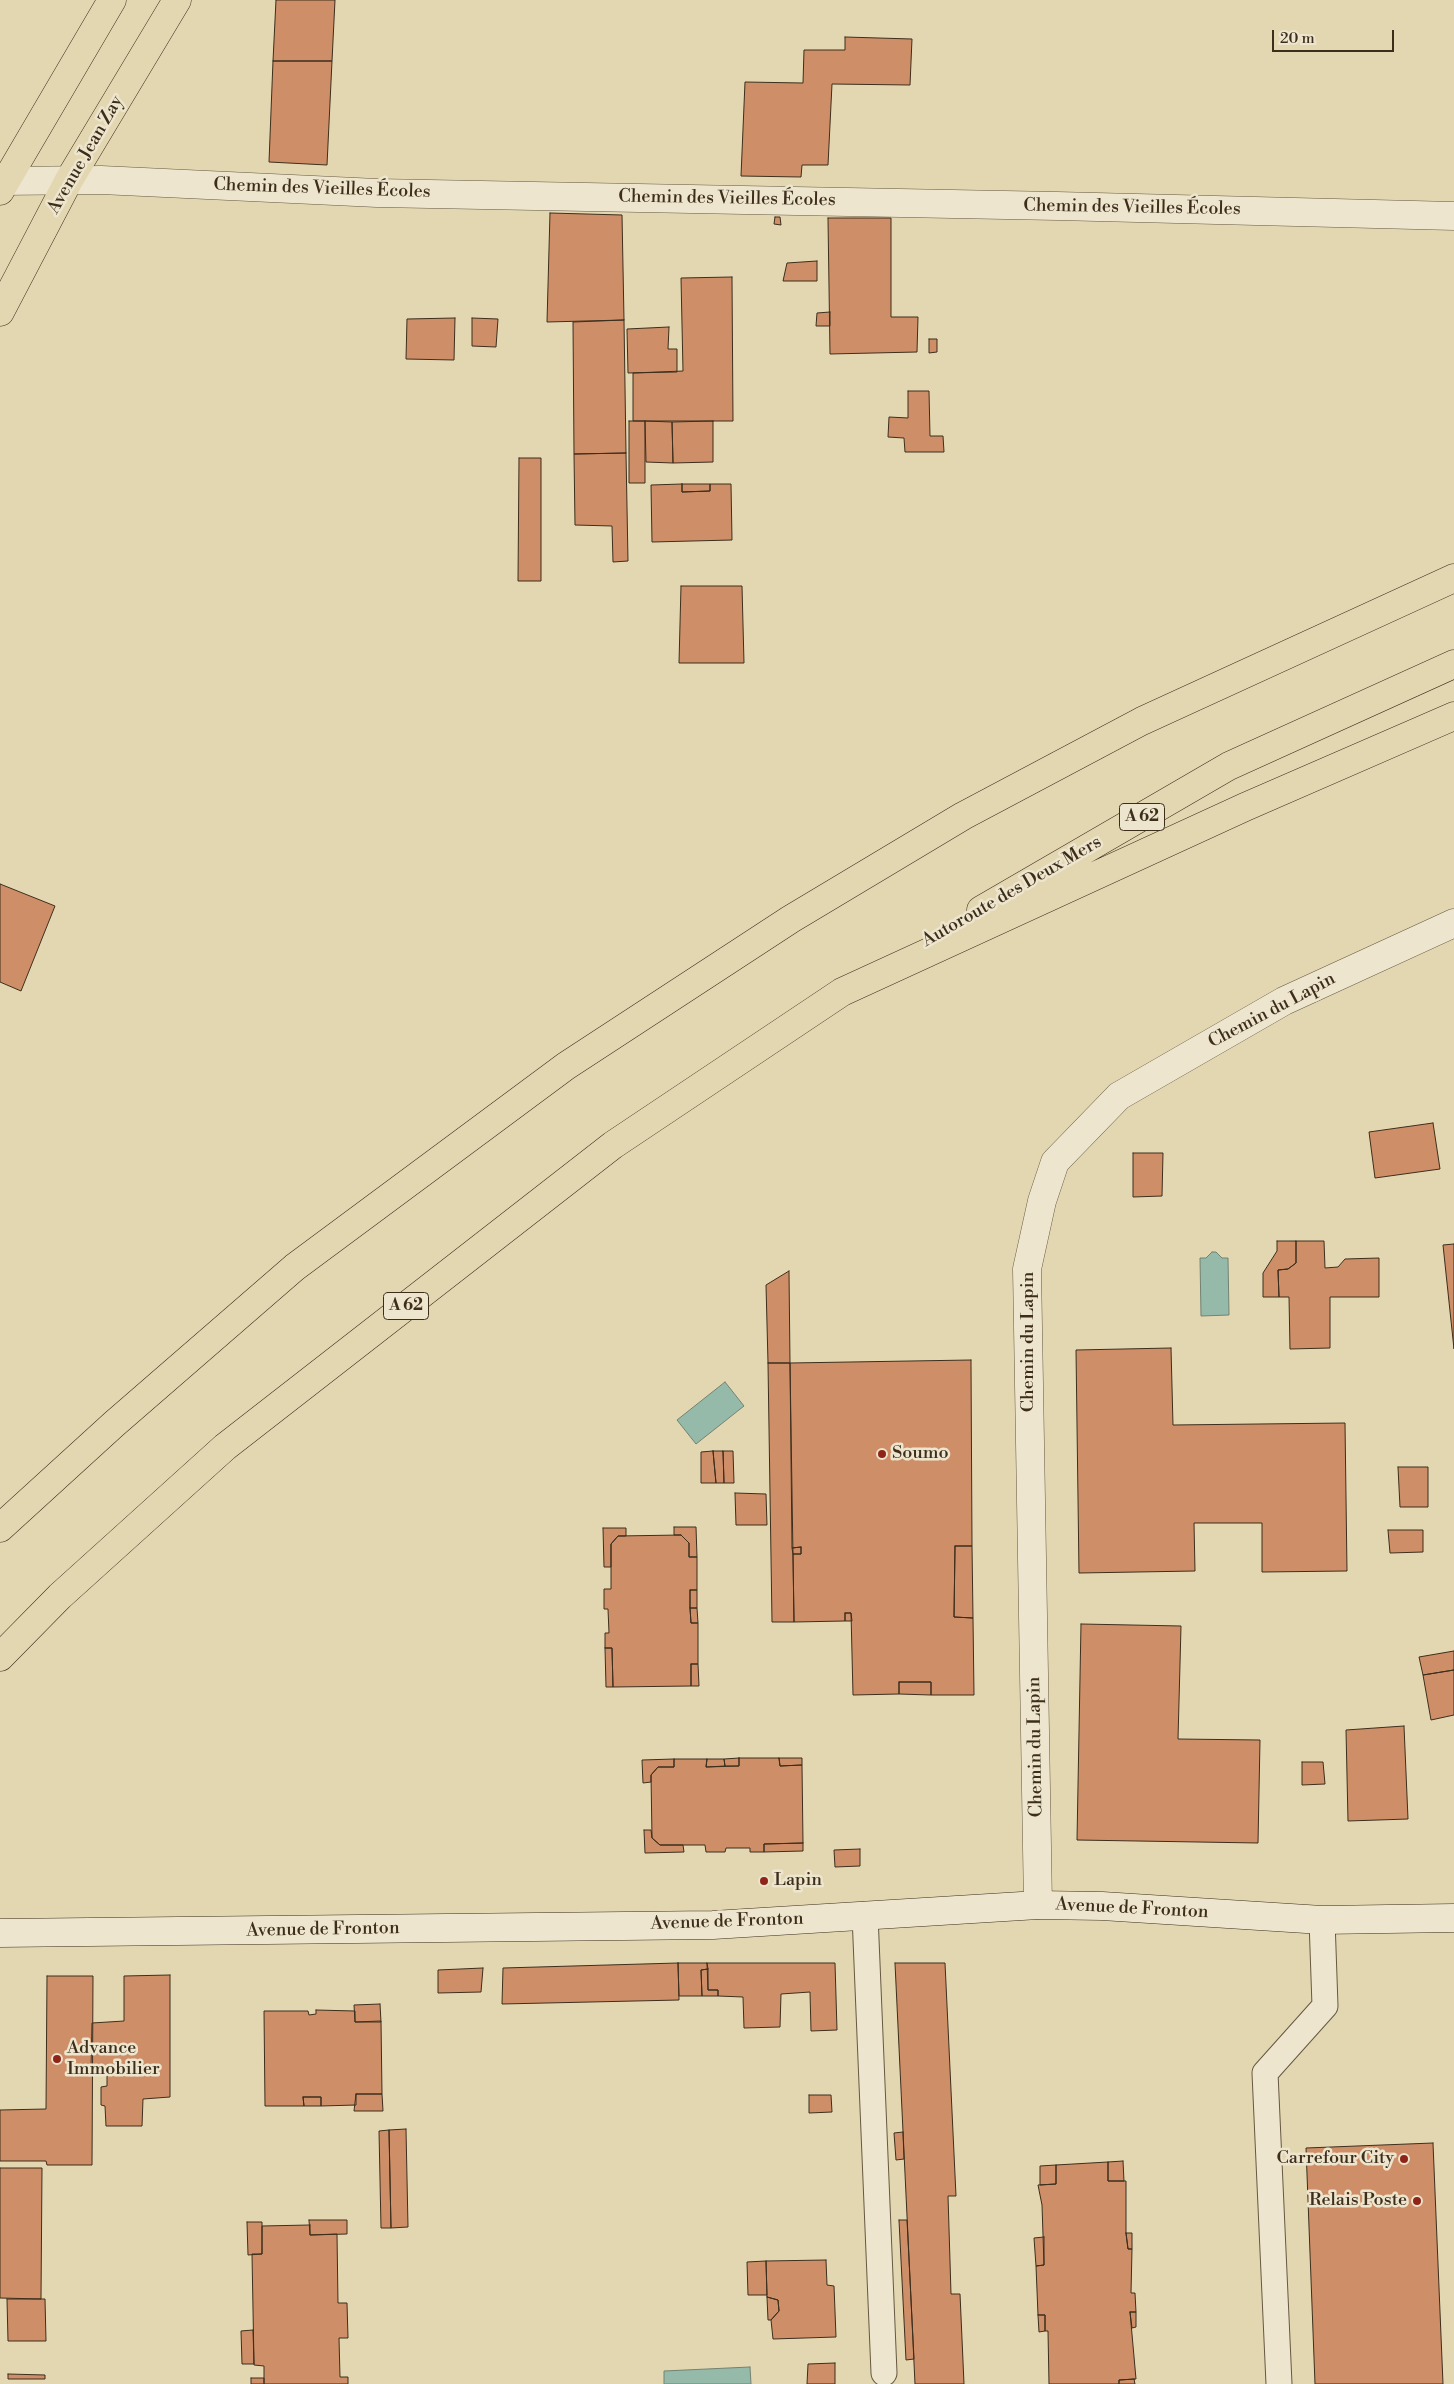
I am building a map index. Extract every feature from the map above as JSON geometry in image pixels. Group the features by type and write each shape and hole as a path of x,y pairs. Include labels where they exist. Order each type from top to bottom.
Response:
{"main road":[{"path":"2,184 112,0"},
{"name":"Avenue Jean Zay","path":"0,312 69,180 177,0"},
{"path":"0,1528 114,1424 295,1267 566,1066 757,940 963,816 1134,726 1454,578"},
{"name":"Autoroute des Deux Mers","path":"842,992 1229,766 1454,664"},
{"path":"842,992 1236,811 1454,716"},
{"name":"A 62","path":"0,1658 60,1596 225,1447 613,1145 842,992"}],"street":[{"name":"Chemin des Vieilles Écoles","path":"2,184 69,180 377,193 1056,206 1454,216"},
{"name":"Chemin du Lapin","path":"1038,1904 1027,1269 1042,1201 1055,1162 1119,1096 1284,1001 1454,923"},
{"name":"Avenue de Fronton","path":"0,1933 713,1925 1038,1904 1102,1906 1322,1920 1454,1918"}],"lane":[{"path":"864,1915 884,2373"},
{"path":"1279,2384 1265,2073 1325,2006 1322,1920"}],"shaded area":[{"path":"1212,1252 1216,1252 1222,1258 1228,1258 1229,1315 1201,1316 1200,1258 1206,1258"},
{"path":"725,1382 744,1406 696,1444 677,1420"},
{"path":"750,2367 751,2384 664,2384 664,2371"}],"building":[{"path":"276,0 335,0 332,61 273,61"},
{"path":"845,37 912,39 910,85 832,84 828,165 802,165 801,177 741,176 745,82 803,83 804,50 845,50"},
{"path":"273,61 332,61 327,165 269,162"},
{"path":"550,213 622,215 624,320 547,322"},
{"path":"775,217 780,217 781,225 774,224"},
{"path":"828,218 891,218 891,317 918,317 917,352 830,354"},
{"path":"817,261 817,281 783,281 787,263"},
{"path":"732,277 733,421 633,421 633,373 683,371 681,278"},
{"path":"830,312 830,326 816,326 817,313"},
{"path":"455,318 454,360 406,359 407,319"},
{"path":"472,318 498,319 496,347 472,346"},
{"path":"624,320 626,453 574,454 573,322"},
{"path":"669,327 668,349 677,349 677,372 628,373 627,329"},
{"path":"929,339 937,339 937,352 929,353"},
{"path":"908,391 929,391 930,436 943,436 944,452 905,452 904,438 888,437 889,417 908,418"},
{"path":"629,421 645,421 645,483 629,483"},
{"path":"645,421 672,422 673,463 646,462"},
{"path":"713,421 713,462 673,463 672,422"},
{"path":"626,453 628,561 613,562 612,526 575,525 574,454"},
{"path":"519,458 541,458 541,581 518,581"},
{"path":"682,484 682,492 710,491 710,484 731,484 732,540 652,542 651,485"},
{"path":"682,484 710,484 710,491 682,492"},
{"path":"681,586 742,586 744,663 679,663"},
{"path":"0,884 55,906 21,991 0,982"},
{"path":"1433,1123 1440,1169 1375,1178 1369,1132"},
{"path":"1133,1153 1163,1153 1162,1196 1133,1197"},
{"path":"1277,1241 1296,1241 1296,1263 1288,1269 1278,1270 1279,1297 1263,1297 1263,1273 1277,1251"},
{"path":"1296,1241 1324,1241 1325,1268 1338,1267 1345,1259 1379,1258 1379,1297 1330,1297 1330,1348 1290,1349 1289,1297 1279,1297 1278,1270 1288,1269 1296,1263"},
{"path":"1454,1244 1454,1349 1443,1245"},
{"path":"789,1271 790,1363 768,1363 766,1285"},
{"path":"1171,1348 1173,1425 1345,1423 1347,1571 1262,1572 1262,1523 1194,1523 1195,1571 1079,1573 1076,1350"},
{"name":"Soumo","path":"971,1360 972,1546 955,1546 954,1617 973,1618 974,1695 931,1695 931,1682 899,1682 899,1694 853,1695 851,1613 845,1613 845,1621 794,1622 793,1554 801,1554 801,1547 792,1548 790,1363"},
{"path":"768,1363 790,1363 794,1622 772,1622"},
{"path":"713,1451 716,1483 701,1483 701,1452"},
{"path":"713,1451 723,1451 724,1483 716,1483"},
{"path":"723,1451 733,1451 734,1483 724,1483"},
{"path":"1398,1467 1428,1467 1428,1507 1400,1507"},
{"path":"735,1493 766,1494 767,1525 736,1525"},
{"path":"674,1527 696,1527 697,1557 689,1557 689,1543 681,1535 674,1535"},
{"path":"603,1528 626,1528 626,1536 618,1536 611,1544 611,1567 604,1567"},
{"path":"1388,1530 1423,1530 1423,1552 1390,1553"},
{"path":"681,1535 689,1543 689,1557 697,1557 697,1590 690,1590 690,1608 691,1623 698,1623 698,1664 691,1664 691,1686 613,1687 612,1648 605,1648 605,1633 609,1633 608,1609 604,1609 604,1589 611,1589 611,1544 618,1536"},
{"path":"955,1546 972,1546 973,1618 954,1617"},
{"path":"801,1547 801,1554 793,1554 792,1548"},
{"path":"690,1590 697,1590 697,1608 690,1608"},
{"path":"690,1608 697,1608 698,1623 691,1623"},
{"path":"845,1613 851,1613 852,1621 845,1621"},
{"path":"1081,1624 1181,1626 1178,1739 1260,1740 1258,1843 1077,1840"},
{"path":"605,1648 612,1648 613,1687 606,1687"},
{"path":"1454,1651 1454,1670 1423,1675 1419,1657"},
{"path":"691,1664 698,1664 699,1686 691,1686"},
{"path":"1454,1670 1454,1715 1431,1720 1423,1675"},
{"path":"899,1682 931,1682 931,1695 899,1694"},
{"path":"1404,1726 1408,1819 1348,1821 1346,1730"},
{"path":"739,1758 779,1758 780,1766 802,1765 803,1843 764,1844 764,1852 750,1852 750,1848 726,1848 725,1852 706,1852 705,1845 660,1845 652,1838 651,1775 658,1767 674,1767 674,1759 707,1759 706,1767 739,1766"},
{"path":"739,1758 739,1766 725,1766 724,1759"},
{"path":"779,1758 802,1758 802,1765 780,1766"},
{"path":"674,1759 674,1767 658,1767 651,1775 651,1782 643,1783 642,1760"},
{"path":"707,1759 724,1759 725,1766 706,1767"},
{"path":"1302,1762 1323,1762 1325,1784 1302,1785"},
{"path":"644,1830 651,1830 652,1838 660,1845 683,1845 684,1852 645,1853"},
{"path":"803,1843 803,1851 764,1852 764,1844"},
{"path":"860,1849 860,1866 835,1867 834,1850"},
{"path":"678,1963 707,1963 708,1969 701,1970 702,1996 679,1996"},
{"path":"678,1963 679,2000 502,2004 503,1968"},
{"path":"707,1963 835,1963 837,2030 811,2031 810,1992 781,1994 780,2027 744,2028 743,1997 718,1996 718,1990 708,1990"},
{"path":"895,1963 945,1963 956,2196 948,2196 951,2294 960,2294 964,2384 915,2384"},
{"path":"483,1968 481,1992 438,1993 438,1970"},
{"path":"708,1969 708,1990 718,1990 718,1996 702,1996 701,1970"},
{"path":"170,1975 170,2097 143,2099 142,2126 106,2126 105,2106 101,2105 101,2087 107,2086 107,2069 91,2070 92,2023 124,2021 124,1976"},
{"path":"47,1976 93,1976 92,2165 47,2165 46,2161 0,2161 0,2110 46,2109"},
{"path":"380,2004 381,2022 355,2022 354,2005"},
{"path":"316,2010 355,2011 355,2022 381,2021 382,2094 356,2094 356,2105 321,2106 321,2097 303,2097 304,2106 265,2106 264,2011 308,2011 309,2015 316,2014"},
{"path":"356,2094 382,2094 383,2111 354,2111"},
{"path":"809,2095 831,2095 832,2112 809,2113"},
{"path":"303,2097 321,2097 321,2106 304,2106"},
{"path":"406,2129 408,2227 391,2228 389,2130"},
{"path":"389,2130 391,2228 381,2228 379,2131"},
{"path":"903,2132 904,2159 896,2160 894,2133"},
{"path":"1433,2143 1443,2384 1315,2384 1306,2148"},
{"path":"1123,2161 1124,2181 1108,2181 1108,2162"},
{"path":"1108,2162 1108,2181 1126,2181 1126,2233 1128,2249 1132,2249 1131,2293 1135,2293 1136,2312 1130,2312 1136,2379 1119,2380 1119,2384 1049,2384 1048,2331 1045,2331 1045,2315 1038,2315 1036,2266 1044,2265 1042,2205 1038,2185 1056,2184 1056,2165"},
{"path":"1056,2165 1056,2184 1040,2185 1040,2166"},
{"path":"0,2168 42,2168 41,2299 0,2298"},
{"path":"309,2220 347,2220 347,2234 310,2235"},
{"path":"899,2220 907,2220 914,2359 906,2360"},
{"path":"247,2222 262,2222 262,2254 248,2255"},
{"path":"310,2225 310,2235 337,2234 338,2303 347,2303 348,2338 339,2338 340,2377 348,2377 348,2384 264,2384 264,2366 254,2365 252,2254 262,2254 262,2226"},
{"path":"1126,2233 1132,2233 1132,2249 1128,2249"},
{"path":"1044,2237 1044,2265 1036,2266 1034,2238"},
{"path":"826,2260 827,2285 834,2286 836,2337 773,2339 771,2320 779,2311 778,2300 767,2297 766,2261"},
{"path":"766,2261 767,2295 748,2295 747,2262"},
{"path":"767,2297 778,2300 779,2311 771,2320 768,2320"},
{"path":"7,2299 45,2299 46,2341 8,2341"},
{"path":"1130,2312 1136,2312 1136,2327 1132,2328"},
{"path":"1038,2315 1045,2315 1045,2331 1039,2332"},
{"path":"253,2330 254,2364 242,2364 241,2331"},
{"path":"835,2363 835,2384 807,2384 808,2364"},
{"path":"8,2374 45,2375 45,2379 8,2379"},
{"path":"251,2378 264,2378 264,2384 251,2384"},
{"path":"1134,2379 1135,2384 1119,2384 1119,2380"}],"place":[{"name":"Soumo","path":"882,1454"},
{"name":"Lapin","path":"764,1881"},
{"name":"Advance Immobilier","path":"57,2059"},
{"name":"Carrefour City","path":"1404,2159"},
{"name":"Relais Poste","path":"1417,2201"}]}
